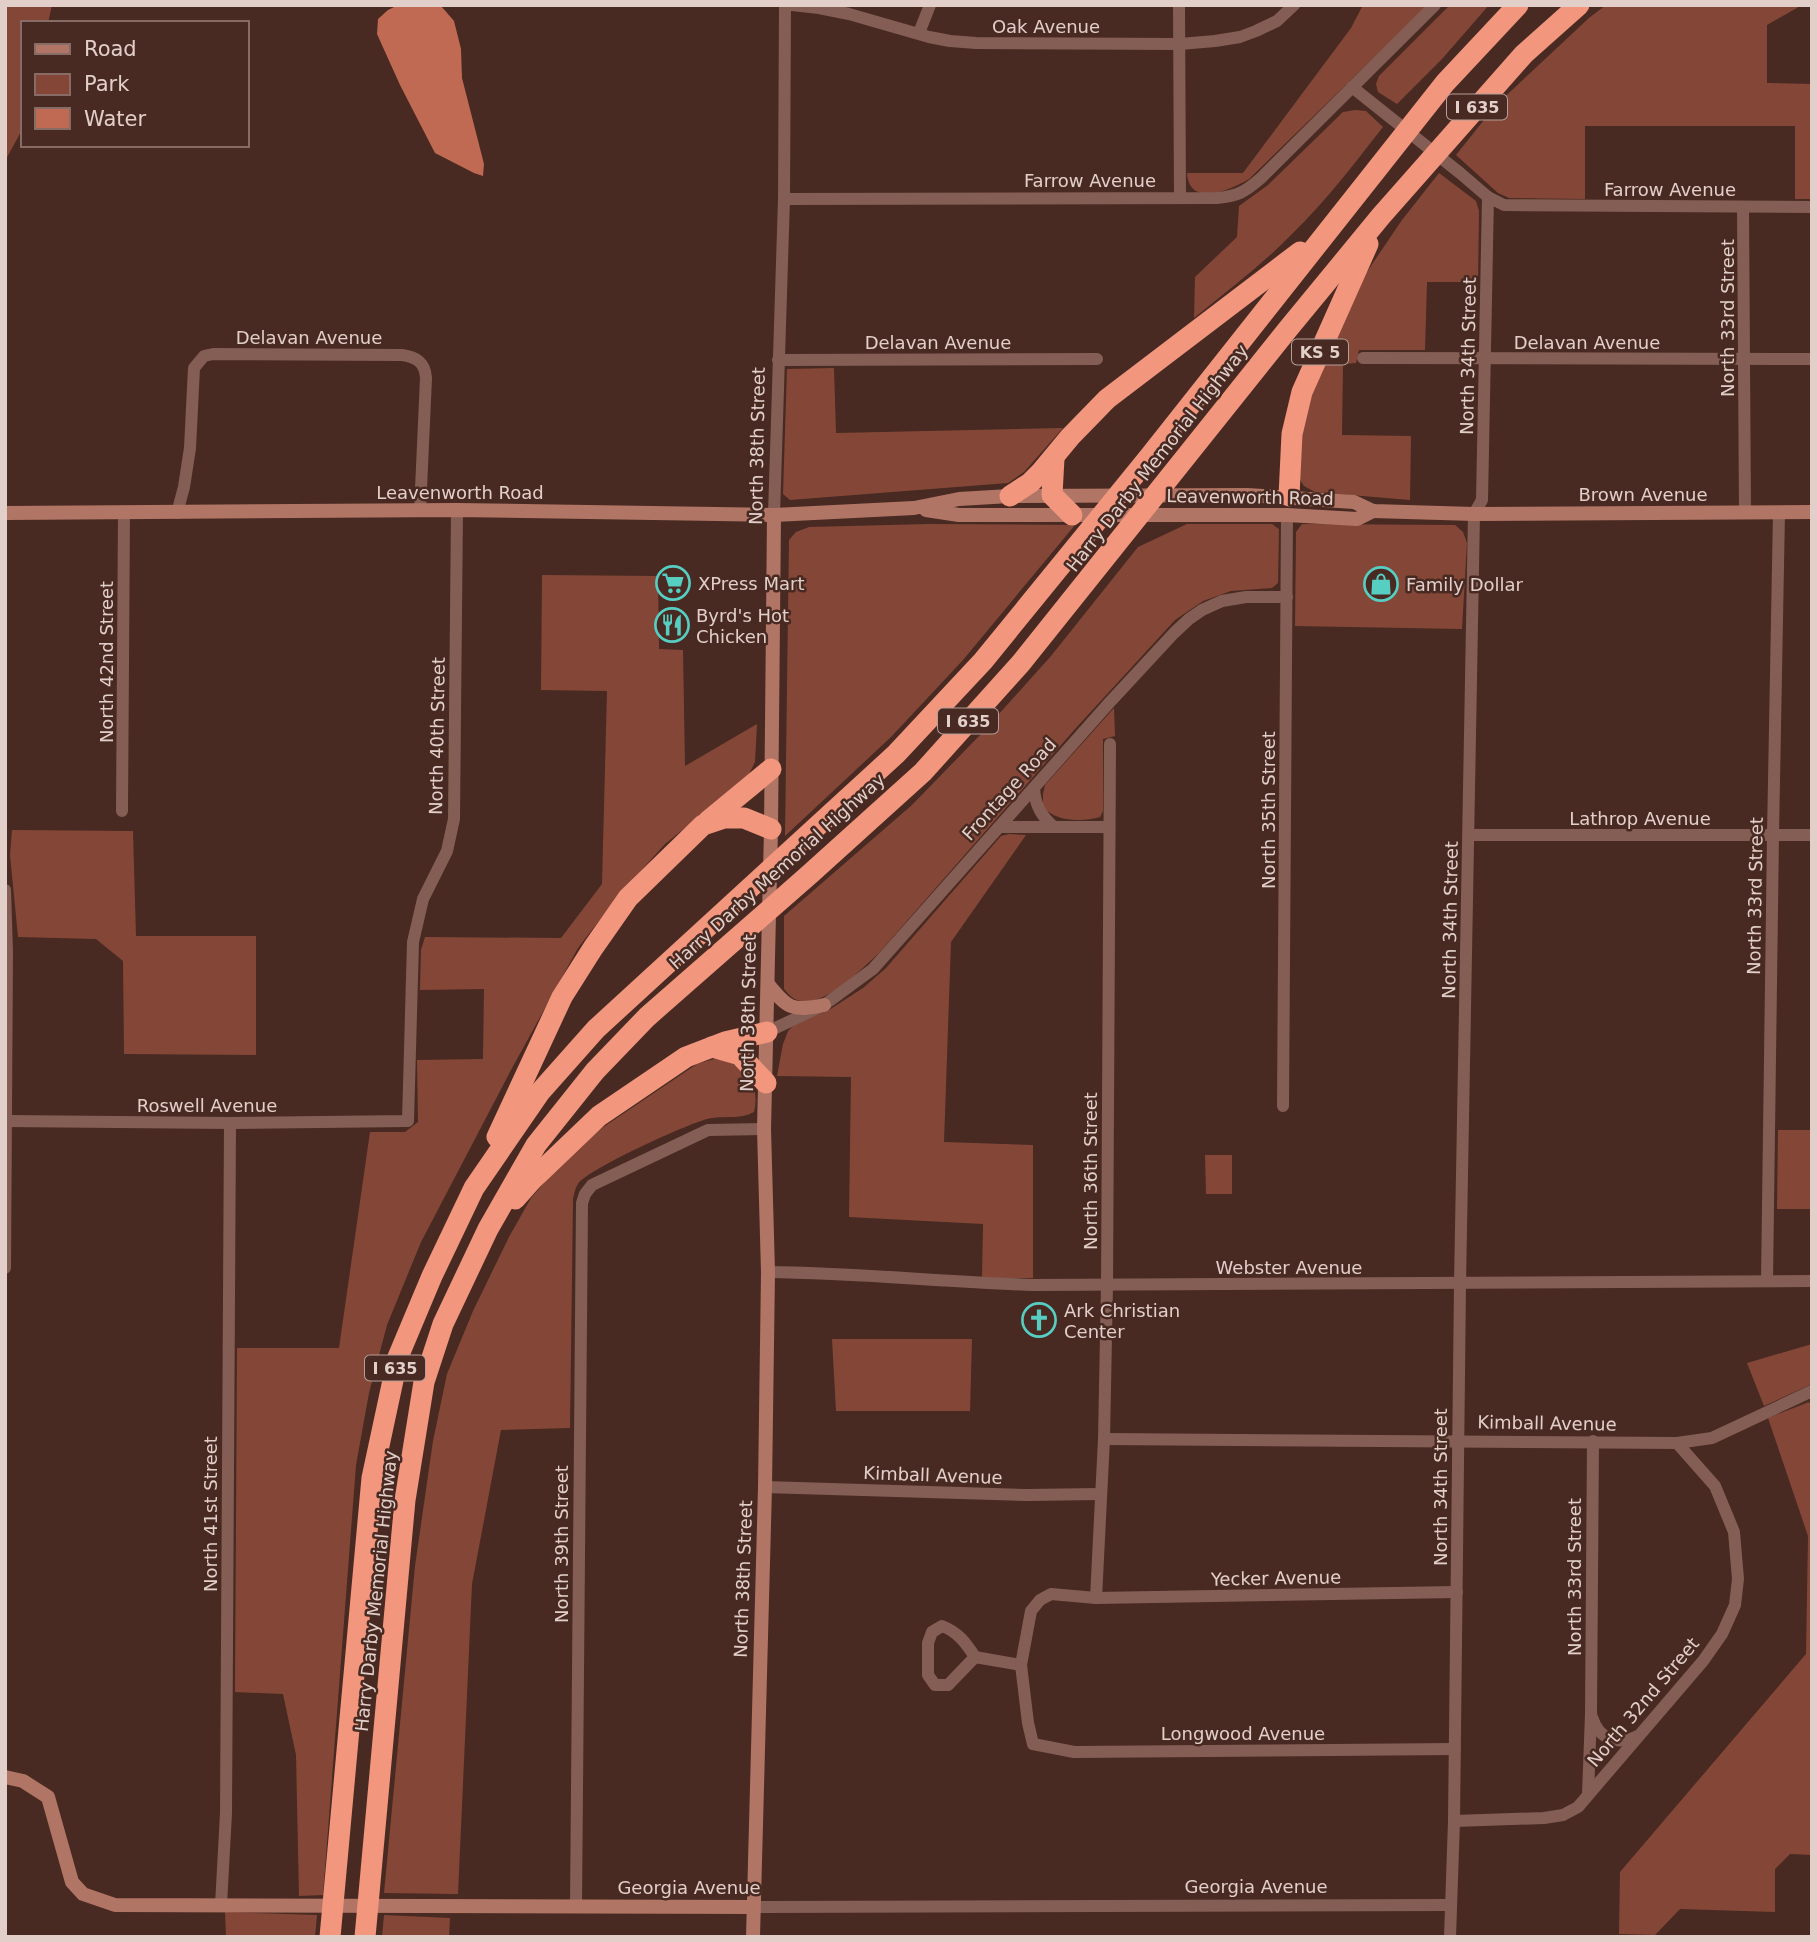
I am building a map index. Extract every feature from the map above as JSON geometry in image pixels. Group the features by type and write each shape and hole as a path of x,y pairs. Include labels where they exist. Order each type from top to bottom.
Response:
{"highway":[{"name":"Harry Darby Memorial Highway","path":"330,1937 372,1478 398,1357 432,1276 474,1188 540,1092 596,1029 896,754 983,661 1150,456 1445,83 1518,5"},
{"name":"Harry Darby Memorial Highway","path":"365,1937 405,1500 424,1382 443,1325 488,1229 536,1145 595,1071 647,1017 923,772 1021,663 1111,554 1381,216 1524,54 1579,5"},
{"name":"KS 5","path":"1288,506 1292,434 1302,392 1381,216"},
{"path":"1010,496 1030,483 1107,399 1326,232"},
{"path":"1054,458 1052,495 1072,515"},
{"path":"474,1188 562,997 586,957 628,898 703,825 771,769"},
{"path":"703,825 724,818 744,818 771,829"},
{"path":"488,1229 531,1181 599,1116 687,1057 767,1032"},
{"path":"712,1047 740,1055 766,1083"}],"street":[{"name":"North 38th Street","path":"753,1937 765,1487 768,1272 764,1129 771,829 774,515 784,199 785,5"},
{"name":"Oak Avenue","path":"792,5 849,14 950,41 1180,44 1240,37 1277,20 1294,5"},
{"path":"919,33 930,5"},
{"path":"1179,5 1181,198"},
{"path":"1435,5 1352,87 1488,198"},
{"name":"Farrow Avenue","path":"784,199 1233,196 1246,192 1352,87"},
{"name":"Farrow Avenue","path":"1488,198 1504,205 1812,207"},
{"name":"North 34th Street","path":"1450,1937 1474,514 1482,500 1488,198"},
{"name":"North 33rd Street","path":"1744,207 1745,513"},
{"name":"Delavan Avenue","path":"177,513 190,448 194,368 204,356 213,354 402,355 419,361 426,370 420,511"},
{"name":"Delavan Avenue","path":"1363,358 1812,359"},
{"name":"Delavan Avenue","path":"778,360 1097,359"},
{"name":"Leavenworth Road","path":"5,513 457,510 774,515 914,508 960,499 1052,495 1247,495 1288,506"},
{"name":"Leavenworth Road","path":"914,508 959,515 1072,515 1354,502 1373,511 1474,514"},
{"name":"North 35th Street","path":"1283,1106 1288,506"},
{"name":"North 40th Street","path":"408,1121 413,942 423,899 447,851 454,819 457,510"},
{"name":"North 33rd Street","path":"1768,1281 1779,512"},
{"name":"Brown Avenue","path":"1474,514 1812,512"},
{"name":"North 42nd Street","path":"122,811 124,513"},
{"name":"Frontage Road","path":"767,1032 824,1005 873,970 1110,702 1189,619 1222,601 1246,597 1287,597"},
{"name":"North 36th Street","path":"1096,1598 1104,1439 1107,1286 1110,744"},
{"path":"1034,788 1039,809 1054,827"},
{"path":"999,827 1108,827"},
{"name":"Lathrop Avenue","path":"1469,835 1812,835"},
{"path":"5,890 5,1268"},
{"path":"768,984 782,1002 793,1007 806,1009 824,1005"},
{"name":"Roswell Avenue","path":"6,1121 408,1121"},
{"name":"North 41st Street","path":"220,1905 226,1799 230,1123"},
{"name":"North 39th Street","path":"576,1906 582,1203 592,1185 708,1130 764,1129"},
{"name":"Webster Avenue","path":"768,1272 894,1276 996,1284 1107,1286 1812,1281"},
{"name":"Kimball Avenue","path":"1104,1439 1677,1443 1712,1438 1812,1391"},
{"name":"North 33rd Street","path":"1588,1794 1592,1441"},
{"name":"North 32nd Street","path":"1454,1821 1544,1818 1563,1815 1578,1807 1703,1661 1722,1634 1735,1605 1738,1579 1734,1532 1715,1486 1677,1443"},
{"name":"Kimball Avenue","path":"765,1487 1026,1495 1100,1494"},
{"name":"Yecker Avenue","path":"1033,1744 1021,1665 1031,1611 1040,1600 1051,1594 1096,1598 1457,1592"},
{"path":"975,1657 948,1685 935,1685 928,1675 928,1643 932,1632 942,1626 959,1635 975,1657 1021,1665"},
{"path":"1591,1714 1596,1729 1607,1738 1630,1740 1641,1734"},
{"name":"Longwood Avenue","path":"1033,1744 1073,1752 1455,1749"},
{"name":"Georgia Avenue","path":"5,1777 23,1781 48,1797 72,1882 83,1894 115,1905 1450,1905"}],"green space":[{"path":"5,5 52,5 48,21 21,21 21,132 5,161"},
{"path":"1363,5 1428,5 1249,179 1222,191 1203,193 1195,190 1187,173 1243,173 1351,28"},
{"path":"1450,5 1489,5 1442,59 1397,104 1378,92 1376,84 1379,76"},
{"path":"1606,5 1802,5 1767,25 1767,83 1812,84 1812,199 1795,199 1795,126 1585,126 1585,199 1509,198 1498,193 1456,155 1496,105"},
{"path":"1366,111 1383,127 1339,182 1281,245 1194,318 1195,277 1237,237 1239,206 1268,185 1343,112"},
{"path":"1439,173 1476,201 1479,211 1478,282 1427,282 1425,350 1359,350 1356,363 1343,364 1342,435 1411,436 1410,500 1315,492 1304,486 1296,473 1295,458 1316,379 1358,285 1402,220"},
{"path":"834,368 836,433 1063,428 1024,472 1008,483 790,500 783,494 787,369"},
{"path":"1187,524 1272,524 1279,529 1278,583 1272,588 1231,591 1203,601 1175,620 1075,729 878,954 829,994 807,1001 791,997 784,989 784,916 912,805 980,735 1051,656 1138,547"},
{"path":"1302,524 1455,525 1463,532 1467,543 1462,629 1295,626 1296,532"},
{"path":"1075,525 963,660 891,737 785,836 789,540 796,532 809,527"},
{"path":"542,575 658,576 659,649 683,650 685,766 757,724 755,762 747,778 665,844 619,895 578,948 421,1242 387,1325 369,1393 356,1465 323,1895 299,1896 296,1755 283,1694 235,1692 237,1348 339,1348 370,1132 405,1132 418,1122 417,1060 483,1059 484,989 420,990 421,950 425,937 561,938 602,884 607,691 541,690"},
{"path":"1114,708 1115,736 1103,739 1103,811 1100,817 1070,820 1048,812 1043,807 1045,785"},
{"path":"12,830 133,831 136,936 256,936 256,1055 124,1054 123,961 96,939 18,937 10,855"},
{"path":"1026,835 951,942 944,1142 1033,1145 1033,1278 982,1278 983,1224 849,1217 851,1077 777,1076 788,1031 796,1023 829,1010 863,988 886,968 1001,836"},
{"path":"714,1059 734,1064 748,1076 755,1092 754,1112 743,1116 707,1119 680,1129 599,1169 585,1177 576,1187 573,1199 570,1428 501,1430 472,1584 458,1894 384,1893 415,1566 433,1441 447,1374 473,1311 531,1198 558,1167 602,1128 697,1064"},
{"path":"1778,1130 1812,1130 1812,1209 1777,1209"},
{"path":"1205,1155 1232,1155 1232,1194 1206,1194"},
{"path":"832,1339 972,1339 970,1411 836,1411"},
{"path":"1812,1344 1812,1384 1764,1406 1747,1363"},
{"path":"1809,1402 1812,1407 1812,1855 1790,1854 1775,1869 1775,1912 1680,1909 1655,1935 1619,1934 1620,1872 1806,1654 1808,1536 1768,1418"},
{"path":"225,1912 317,1915 315,1937 226,1937"},
{"path":"384,1915 450,1918 449,1937 382,1937"}],"water":[{"path":"398,5 438,5 454,21 461,49 462,78 484,164 483,176 435,153 400,85 377,34 378,19"}],"place":[{"name":"XPress Mart","path":"673,583"},
{"name":"Family Dollar","path":"1381,584"},
{"name":"Byrd's Hot Chicken","path":"672,625"},
{"name":"Ark Christian Center","path":"1039,1320"}]}
